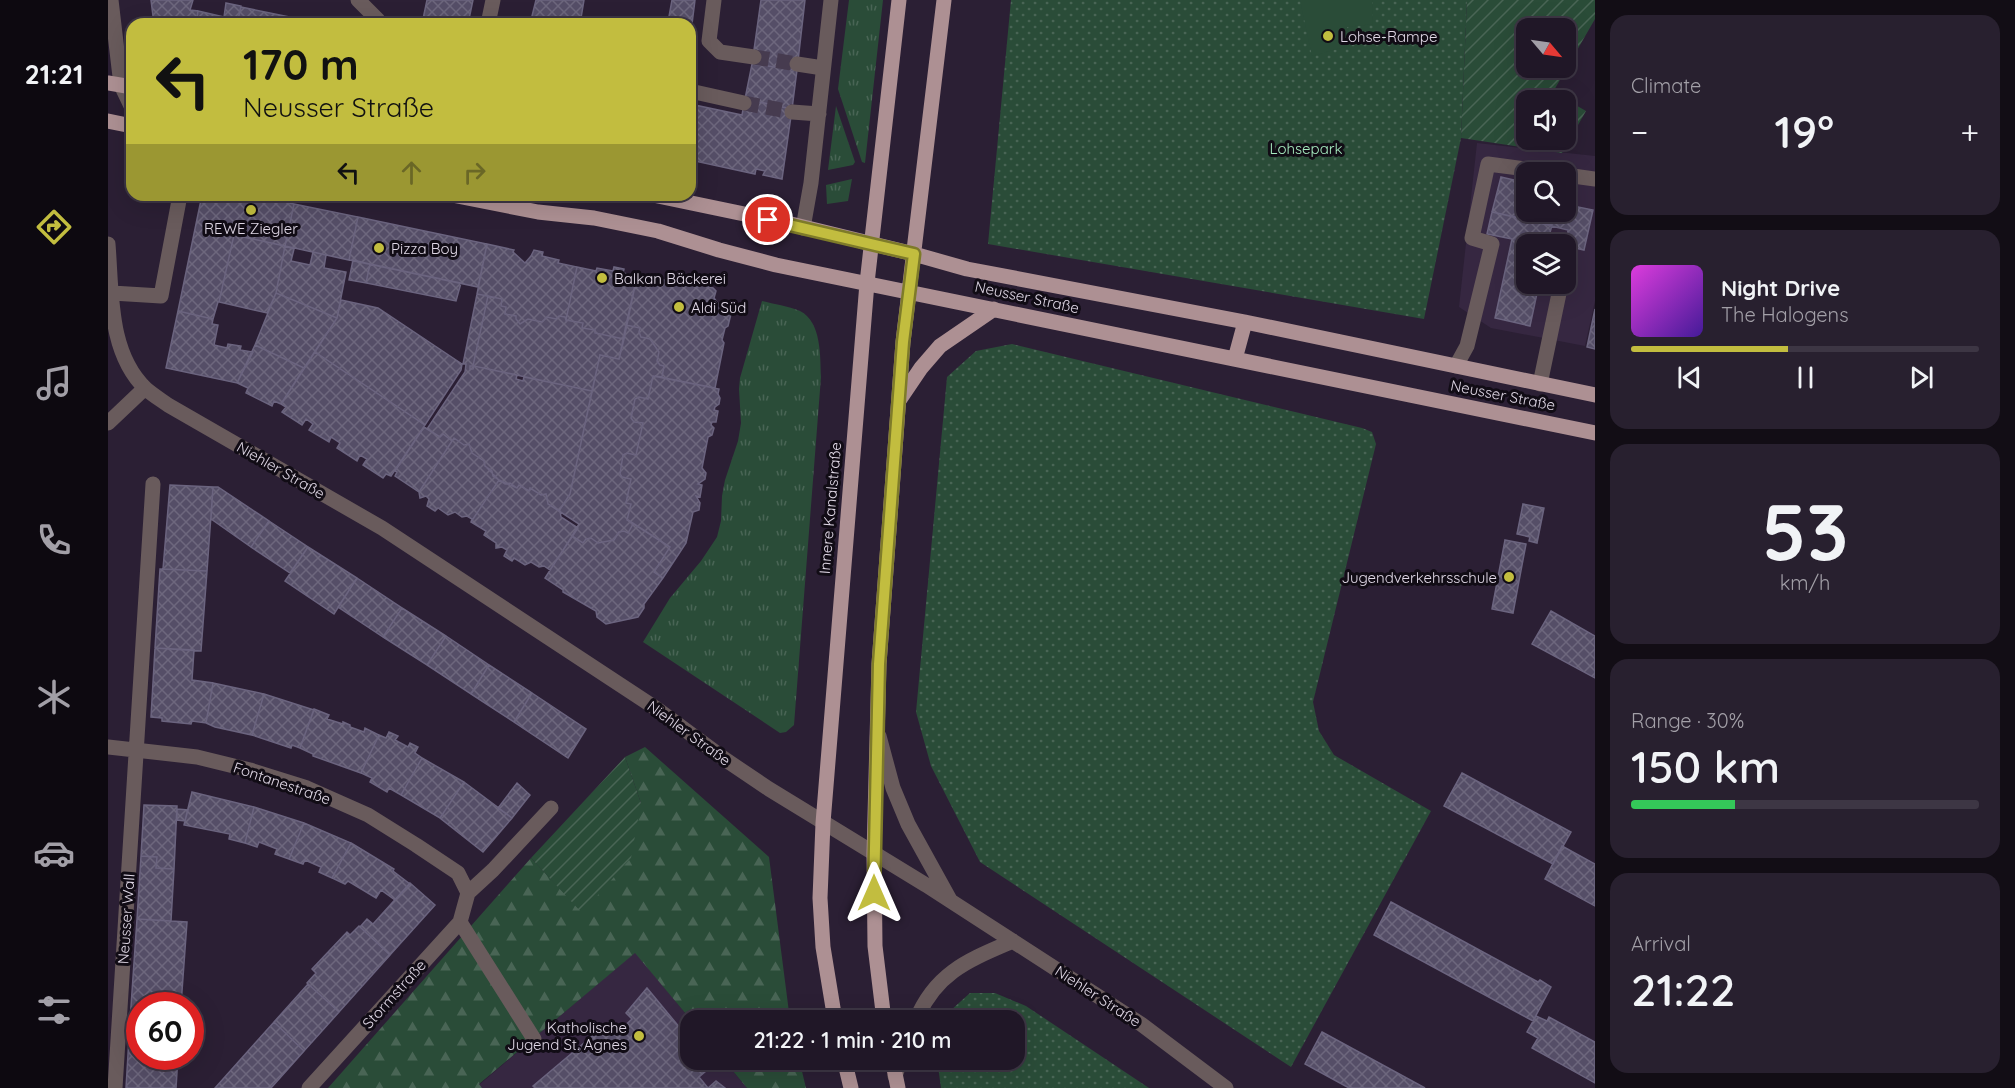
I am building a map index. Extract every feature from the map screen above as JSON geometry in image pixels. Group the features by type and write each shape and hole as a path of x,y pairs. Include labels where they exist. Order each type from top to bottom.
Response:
{"main road":[{"name":"Innere Kanalstraße","path":"833,1010 823,947 820,898 823,823 867,283 899,0"},
{"path":"883,1010 874,946 879,664 909,292 944,0"},
{"path":"108,121 126,125"},
{"name":"Neusser Straße","path":"482,201 521,209 594,218 658,231 776,265 1595,432"},
{"path":"514,201 521,209"},
{"name":"Neusser Straße","path":"680,201 872,244 967,269 1245,322 1595,395"},
{"path":"899,401 940,346 994,309"},
{"path":"1235,359 1245,322"},
{"path":"847,1070 851,1088"}],"street":[{"path":"111,0 120,85"},
{"path":"358,0 376,18"},
{"path":"489,18 493,0"},
{"path":"714,0 709,41 720,52 753,57"},
{"path":"803,228 811,183 831,0"},
{"path":"797,64 823,68"},
{"path":"696,93 744,103"},
{"path":"792,112 819,114"},
{"path":"1456,366 1467,345 1492,244 1472,238 1488,165 1516,168"},
{"path":"1576,176 1595,178"},
{"path":"112,293 161,296 179,201"},
{"path":"108,244 115,332 124,358 146,388 108,423"},
{"path":"1540,384 1559,294"},
{"name":"Niehler Straße","path":"146,388 168,405 392,534 648,702 726,760 1141,1024 1227,1088"},
{"name":"Neusser Wall","path":"115,1088 153,484"},
{"path":"877,727 893,788 908,824 952,902"},
{"path":"108,747 137,751"},
{"name":"Fontanestraße","path":"137,751 198,757 307,788 368,815 416,845 458,873 468,893"},
{"path":"468,893 493,870 551,808"},
{"name":"Stormstraße","path":"309,1088 460,922 468,893"},
{"path":"460,922 534,1039"},
{"path":"921,1010 942,979 972,958 1013,941"}],"shaded area":[{"path":"1477,143 1516,147 1516,150 1541,150 1595,156 1595,301 1585,346 1491,328 1459,307"},
{"path":"635,952 683,1010 680,1010 680,1070 732,1070 747,1088 482,1088 479,1085"}],"green space":[{"path":"849,0 883,0 865,163 862,162 838,89"},
{"name":"Lohsepark","path":"1011,0 1467,0 1461,138 1424,319 988,244"},
{"name":"Lohse-Rampe","path":"1300,0 1372,0 1373,24 1347,27 1352,45 1312,56"},
{"path":"1467,0 1595,0 1595,19 1576,52 1576,18 1516,18 1516,78 1561,78 1554,90 1516,90 1516,146 1461,138"},
{"path":"1576,105 1586,111 1576,128"},
{"path":"836,106 855,162 853,165 828,170"},
{"path":"1542,150 1564,150 1562,153"},
{"path":"852,179 848,201 827,204 826,185"},
{"path":"762,301 795,309 807,316 816,331 821,377 794,725 786,732 780,733 643,642 670,598 701,561 717,537 725,480 738,441 741,423 740,378"},
{"path":"1012,344 1372,432 1376,444 1313,702 1319,731 1334,755 1431,811 1291,1067 980,862 931,766 916,712 947,377 976,351"},
{"path":"645,747 769,857 789,1010 683,1010 635,953 479,1084 482,1088 328,1088 531,858 582,912 641,803 625,757"},
{"path":"625,757 641,803 631,858 582,913 531,858"},
{"path":"970,993 995,993 1026,1006 1149,1088 941,1088 939,1070 1025,1070 1025,1010 951,1010"},
{"path":"732,1070 802,1070 806,1088 747,1088"}],"building":[{"path":"151,0 193,0 190,10 198,11 197,18 153,18"},
{"path":"427,0 473,0 469,18 423,18"},
{"path":"536,0 584,0 581,18 532,18"},
{"path":"672,0 695,0 693,18 669,18"},
{"path":"761,0 805,0 797,70 752,64"},
{"path":"226,3 241,6 238,18 197,18 198,11 224,17"},
{"path":"241,7 295,18 238,18"},
{"path":"752,64 797,70 792,109 745,99"},
{"path":"745,99 792,109 782,179 763,175 765,171 756,169 755,174 696,161 696,105 742,115"},
{"path":"1501,177 1516,180 1516,218 1492,212"},
{"path":"201,201 280,201 294,204 285,246 234,235 213,319 178,311"},
{"path":"294,204 358,217 349,260 285,246"},
{"path":"1576,207 1593,210 1584,250 1576,248 1576,234 1568,234 1568,230 1534,222 1576,222"},
{"path":"1492,212 1516,217 1516,222 1538,222 1552,225 1550,234 1516,234 1516,294 1537,294 1530,326 1495,318 1512,239 1487,234"},
{"path":"358,217 487,244 478,287 349,260"},
{"path":"234,235 285,246 276,293 267,313 219,302"},
{"path":"487,244 514,250 513,252 525,263 534,250 543,252 542,256 559,260 558,263 577,267 566,320 565,317 559,316 556,319 547,317 542,322 528,319 520,324 516,316 505,314 506,307 501,306 502,299 477,294"},
{"path":"285,246 294,249 291,261 310,265 313,252 326,255 324,268 346,272 337,318 276,293"},
{"path":"353,260 370,264 366,283 349,280"},
{"path":"370,264 461,283 456,301 366,283"},
{"path":"577,267 596,271 597,268 613,271 614,267 624,269 623,273 637,276 624,339 595,333 595,330 582,328 583,323 566,320"},
{"path":"637,276 685,286 698,287 701,285 716,291 714,298 722,309 731,314 722,340 724,343 715,388 655,376 662,377 664,366 657,361 659,352 650,339 641,337 640,328 626,325"},
{"path":"276,293 337,318 304,368 255,345"},
{"path":"477,294 488,296 473,366 470,366 470,369 474,366 517,375 516,379 523,381 524,377 592,391 570,494 559,511 548,504 546,494 541,495 530,488 529,491 519,485 517,488 510,483 505,484 493,476 484,461 472,453 469,444 464,445 454,438 452,441 443,434 440,437 427,429 465,372 466,364 463,364"},
{"path":"488,296 502,299 501,306 506,307 505,314 516,316 520,324 528,319 542,322 547,317 556,319 559,316 565,317 566,320 583,323 582,328 595,330 595,333 624,339 619,359 600,355 592,391 474,366 470,369 470,366 473,366"},
{"path":"341,300 378,308 462,364 461,370 425,425 315,352 337,318"},
{"path":"1595,309 1595,349 1587,347"},
{"path":"178,311 213,319 212,324 218,325 214,345 227,348 228,344 241,346 240,350 253,352 237,383 166,368"},
{"path":"626,325 640,328 641,337 650,339 659,352 657,361 664,366 662,377 653,376 648,399 639,397 635,399 631,418 634,422 643,423 636,455 627,453 623,455 620,474 622,477 631,479 626,503 631,504 627,520 633,524 628,533 619,532 614,540 598,543 591,538 586,539 583,543 572,536 579,524 559,511 570,494 600,355 619,359"},
{"path":"255,345 304,368 281,404 274,401 272,406 246,393 248,388 237,383"},
{"path":"315,352 425,425 391,476 386,474 383,478 363,465 367,459 360,455 357,461 337,448 340,443 331,437 329,442 309,430 313,424 306,419 302,425 282,412 286,407 281,404"},
{"path":"653,376 719,389 720,398 714,410 718,411 716,422 712,422 711,425 714,428 712,435 708,437 702,468 706,473 705,479 698,484 702,485 700,497 696,496 700,503 699,510 693,512 686,543 663,578 654,572 670,547 627,520 631,504 626,503 631,479 622,477 620,474 623,455 627,453 636,455 643,423 634,422 631,418 635,399 639,397 648,399"},
{"path":"424,427 440,437 443,434 452,441 419,492 395,476 397,472 395,471"},
{"path":"454,438 464,445 469,444 472,453 484,461 485,466 499,480 471,522 472,519 467,516 462,517 455,512 448,515 438,508 435,511 427,506 429,499 426,496 420,498 419,492"},
{"path":"499,480 517,488 519,485 529,491 530,488 541,495 546,494 548,504 560,511 561,517 578,528 550,570 531,562 525,565 514,558 512,561 504,556 507,550 502,547 496,548 496,543 484,535 486,531 471,522"},
{"path":"170,485 213,487 207,571 163,569"},
{"path":"213,487 218,487 269,521 251,547 211,519"},
{"path":"1523,504 1544,508 1537,543 1529,541 1530,537 1517,534"},
{"path":"628,520 670,547 654,572 663,578 644,604 638,617 606,624 597,617 596,611 563,592 545,578 572,536 583,543 586,539 591,538 598,543 614,540 619,532 628,533 633,524"},
{"path":"269,521 308,547 290,573 251,547"},
{"name":"Jugendverkehrsschule","path":"1505,540 1526,544 1513,613 1492,609"},
{"path":"308,547 357,578 334,614 285,581"},
{"path":"160,569 207,571 201,651 155,648"},
{"path":"357,578 402,608 383,637 338,607"},
{"path":"402,608 446,636 427,665 383,637"},
{"path":"1551,611 1595,636 1595,678 1532,644"},
{"path":"446,636 489,665 471,694 427,665"},
{"path":"155,648 194,650 192,680 213,683 206,723 162,721 162,718 151,717"},
{"path":"489,665 532,693 514,722 471,694"},
{"path":"213,683 264,694 252,735 206,723"},
{"path":"532,693 586,729 568,758 514,722"},
{"path":"264,694 314,710 300,748 292,745 291,748 252,735"},
{"path":"314,709 329,715 327,719 343,724 343,722 364,732 365,728 379,735 361,773 313,756 300,748"},
{"path":"389,732 398,736 395,740 408,747 410,743 418,747 415,753 422,758 401,795 389,788 387,792 370,782 372,778 361,773 379,735 386,738"},
{"path":"422,758 464,782 440,818 401,795"},
{"path":"1462,773 1571,832 1553,864 1444,806"},
{"path":"464,782 512,818 483,852 440,818"},
{"path":"517,783 530,795 512,818 498,808"},
{"path":"192,792 254,807 245,843 229,839 230,834 184,825"},
{"path":"144,805 177,806 174,869 156,868 157,857 141,856"},
{"path":"254,807 304,823 289,859 275,854 277,849 259,842 257,847 245,843"},
{"path":"177,809 188,810 185,821 177,820"},
{"path":"304,823 351,843 332,878 319,872 321,867 305,860 303,864 289,859"},
{"path":"351,843 394,869 393,871 410,884 395,900 381,890 376,898 348,881 345,884 332,878"},
{"path":"1562,846 1595,864 1595,906 1545,879"},
{"path":"141,856 157,857 156,868 174,869 171,921 137,919"},
{"path":"410,883 435,905 390,955 360,927 367,919 373,924"},
{"path":"1391,902 1551,987 1533,1021 1374,935"},
{"path":"137,919 187,922 182,992 132,992"},
{"path":"359,926 390,955 339,1012 307,983 316,973 312,969 347,932 350,935"},
{"path":"308,984 339,1012 304,1051 274,1022"},
{"name":"Katholische Jugend St. Agnes","path":"647,988 680,1028 680,1070 707,1070 699,1077 708,1088 535,1088 533,1086 610,1021 619,1031 632,1019 626,1013"},
{"path":"1536,1016 1547,1021 1549,1017 1595,1042 1595,1083 1532,1048 1538,1038 1527,1032"},
{"path":"274,1022 304,1051 271,1088 215,1088"},
{"path":"1322,1032 1425,1088 1349,1088 1305,1064"},
{"path":"127,1070 177,1070 176,1088 126,1088"},
{"path":"716,1081 725,1088 708,1088"}],"tunnel":[{"path":"754,57 797,64"},
{"path":"744,103 792,112"}],"place":[{"name":"Lohse-Rampe","path":"1328,36"},
{"name":"REWE Ziegler","path":"251,210"},
{"name":"Pizza Boy","path":"379,248"},
{"name":"Balkan Bäckerei","path":"602,278"},
{"name":"Aldi Süd","path":"679,307"},
{"name":"Jugendverkehrsschule","path":"1509,577"},
{"name":"Katholische Jugend St. Agnes","path":"639,1036"}],"route":[{"path":"768,220 914,254 903,342 879,664 874,893"}]}
